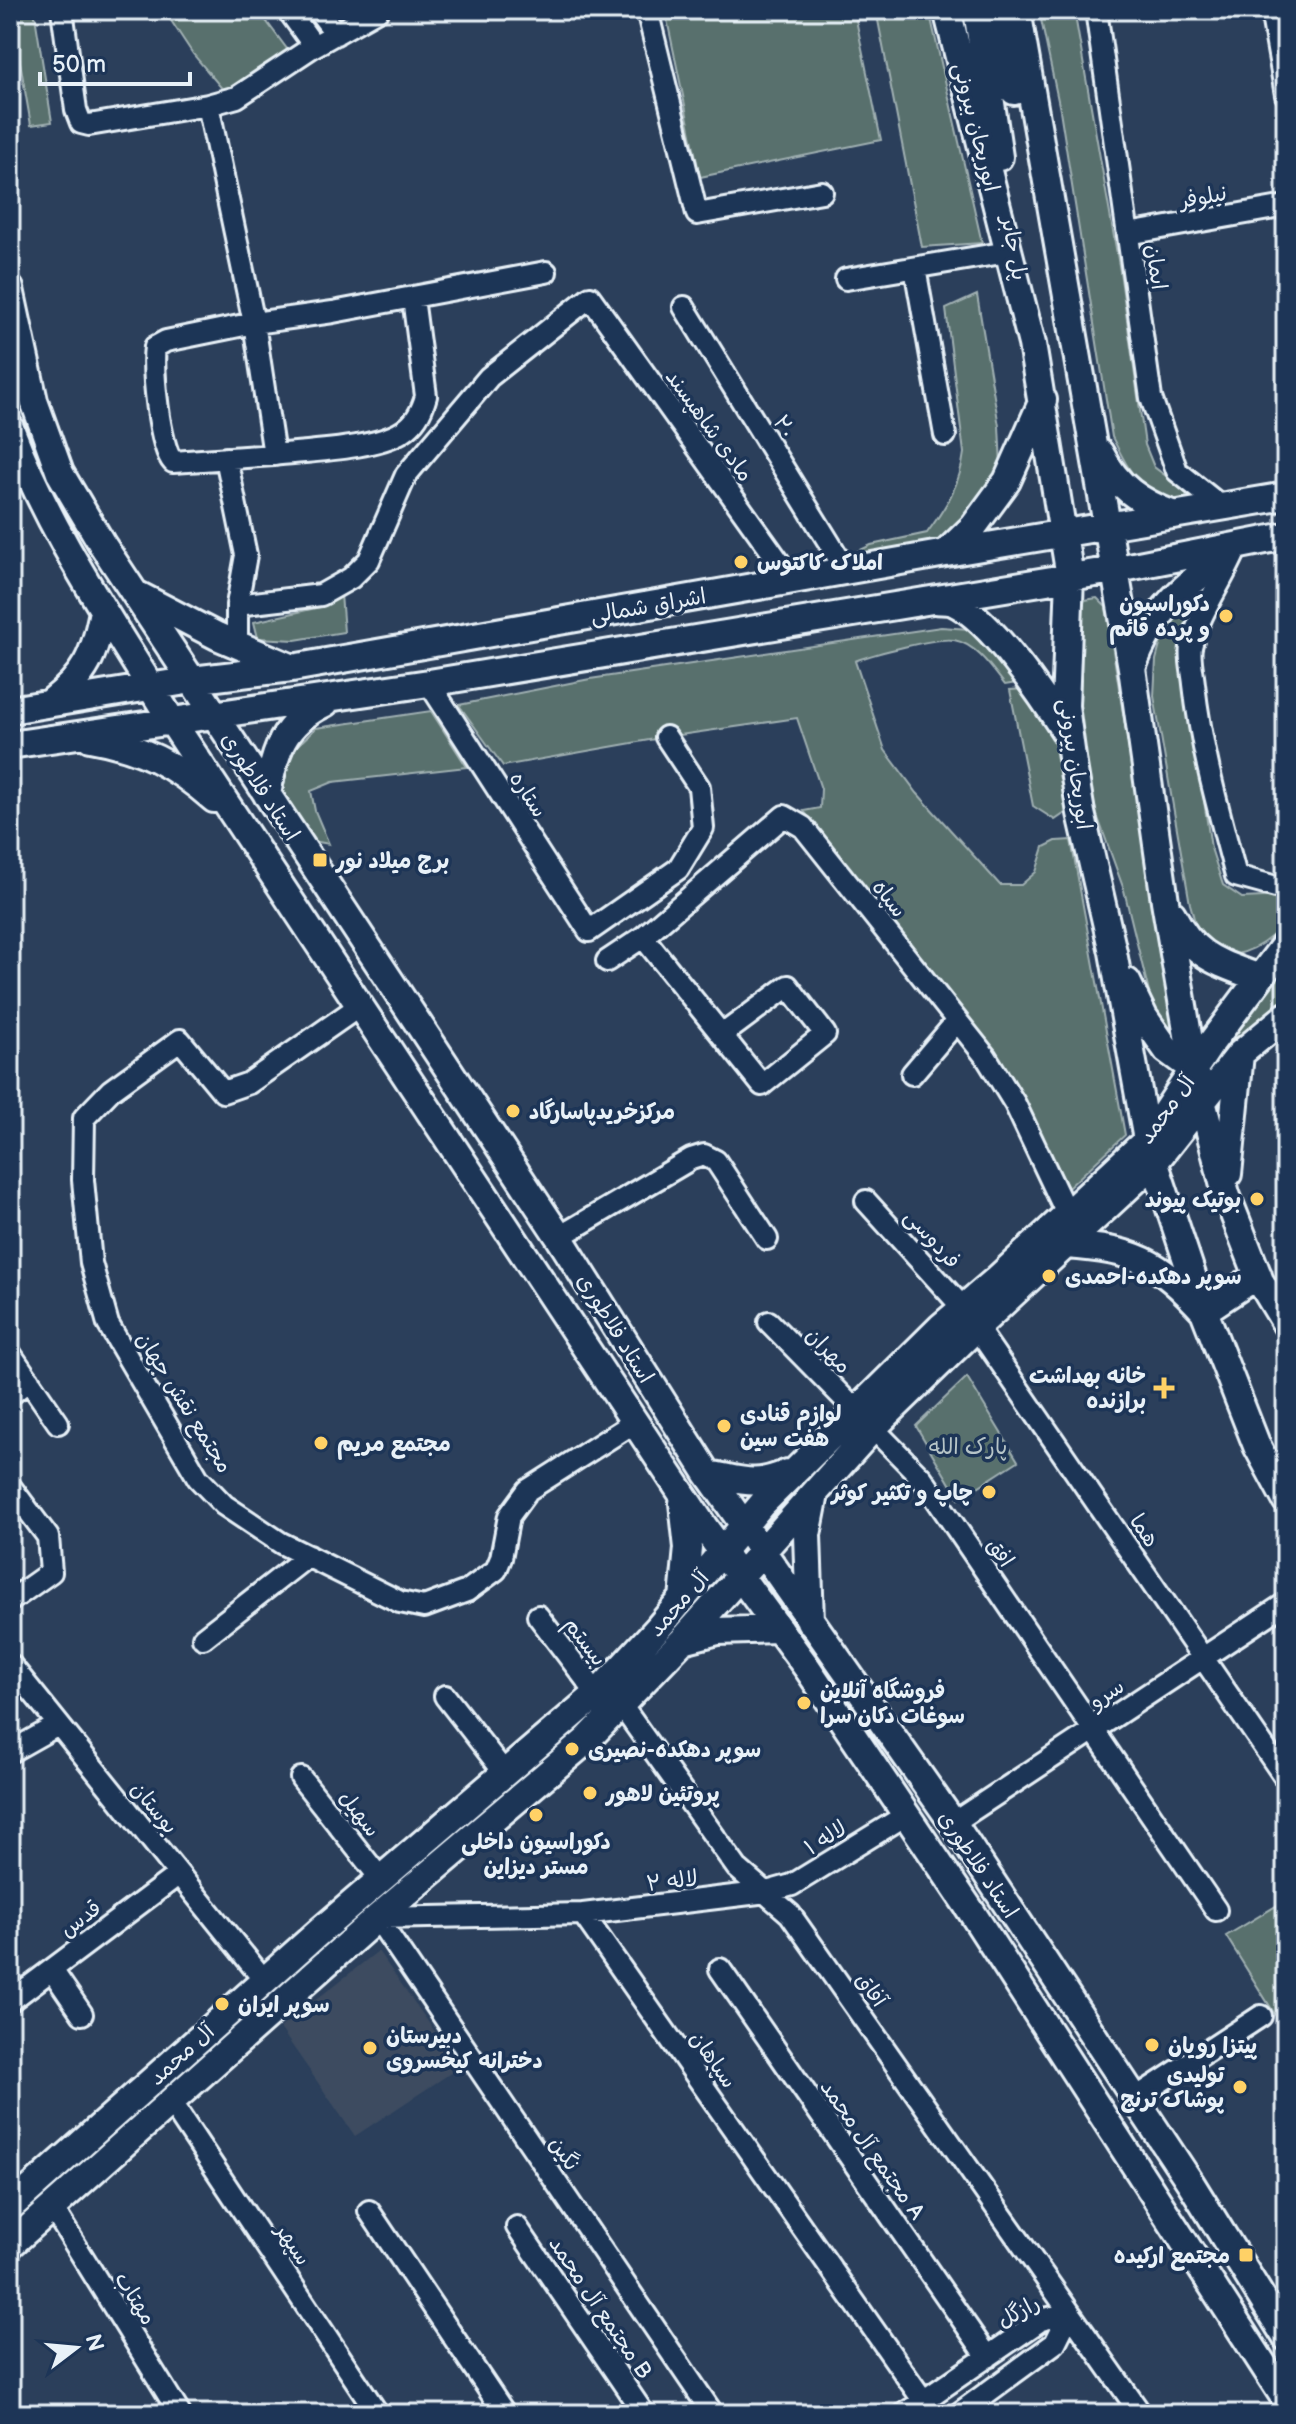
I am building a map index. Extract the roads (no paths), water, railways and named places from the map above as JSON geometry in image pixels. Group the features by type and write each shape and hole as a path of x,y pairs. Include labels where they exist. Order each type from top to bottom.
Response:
{"main road":[{"name":"ابوریحان بیرونی","path":"947,10 1032,344 1043,400 1070,577 1065,706 1081,813 1113,952 1150,1151 1204,1311 1257,1446 1286,1500"},
{"name":"پل جابر","path":"977,10 1032,344"},
{"name":"پل جابر","path":"996,10 1072,332"},
{"path":"1017,10 1132,668 1165,901 1194,1070 1226,1194 1258,1275 1286,1324"},
{"name":"استاد فلاطوری","path":"10,289 34,401 60,473 135,594 559,1237 708,1474 953,1823 1286,2337"},
{"path":"946,553 974,526 1007,481 1043,400"},
{"name":"استاد فلاطوری","path":"10,428 31,483 103,611 171,720 681,1491 969,1908 1286,2400"},
{"path":"1089,428 1111,474 1130,494 1174,515"},
{"name":"اشراق شمالی","path":"10,710 150,686 292,668 1286,496"},
{"name":"اشراق شمالی","path":"10,745 429,683 1113,570 1286,536"},
{"path":"1132,668 1143,637 1171,599 1237,546"},
{"path":"856,568 875,575 879,586 878,598 872,608"},
{"path":"135,594 237,645 292,668"},
{"path":"923,599 952,602 986,627 1040,693 1070,739"},
{"path":"49,704 71,687 86,669 103,611"},
{"path":"267,795 272,763 282,737 309,711 336,698"},
{"path":"71,735 114,742 146,752 196,783 233,815"},
{"path":"1165,901 1184,936 1199,952 1259,978"},
{"name":"آل محمد","path":"10,2207 380,1878 597,1694 795,1470 863,1420 970,1317 1067,1214 1150,1151 1211,1043 1286,943"},
{"path":"1113,952 1144,1017 1167,1050 1194,1070"},
{"name":"آل محمد","path":"970,1317 1066,1245 1240,1054 1285,1018"},
{"path":"1194,1070 1240,1054 1226,1194"},
{"path":"1066,1245 1134,1255 1182,1287 1204,1311 1258,1275"},
{"name":"آل محمد","path":"10,2245 377,1918 586,1741 683,1640 815,1494 863,1420"},
{"path":"708,1474 748,1483 767,1483 795,1470"},
{"path":"681,1491 687,1520 688,1548 683,1599"},
{"path":"810,1621 807,1535 815,1494"},
{"path":"683,1640 718,1631 779,1629"}],"street":[{"path":"62,10 76,110 81,123 89,125 208,105 237,97 314,46 378,10"},
{"path":"288,10 314,46"},
{"path":"318,10 336,34"},
{"path":"647,10 697,214 822,192"},
{"name":"ایمان","path":"1096,10 1151,398 1177,471 1222,507"},
{"path":"1271,10 1286,95"},
{"path":"208,105 254,323 274,455"},
{"name":"نیلوفر","path":"1128,234 1286,206"},
{"path":"846,279 1008,252"},
{"path":"915,268 945,435"},
{"path":"413,298 426,396 415,421 389,439 274,455 179,463 169,459 153,363 155,347 166,341 546,272"},
{"name":"مادی شاهپسند","path":"237,605 321,595 351,578 369,560 406,475 489,377 590,297 792,580"},
{"name":"۲۰","path":"684,307 856,568"},
{"path":"226,458 246,555 237,605 237,645"},
{"path":"1237,546 1191,649 1196,699 1211,786 1236,876 1276,887 1286,886"},
{"name":"ستاره","path":"429,683 589,931 678,869 703,828 699,787 666,737"},
{"name":"سپاه","path":"607,961 643,937 784,816 803,827 986,1057 1015,1104 1067,1214"},
{"path":"643,937 762,1085 825,1034 788,986 722,1035"},
{"name":"مجتمع نقش جهان","path":"358,1007 249,1083 223,1092 180,1040 111,1090 84,1118 83,1180 91,1263 108,1324 198,1478 224,1505 281,1543 400,1602 424,1607 467,1591 496,1570 509,1516 528,1490 635,1422"},
{"path":"912,1074 957,1021"},
{"path":"559,1237 691,1159 704,1155 716,1161 767,1239"},
{"name":"فردوسی","path":"866,1201 970,1317"},
{"name":"هما","path":"970,1317 1286,1779"},
{"name":"مهران","path":"769,1322 863,1420"},
{"path":"10,1353 58,1423"},
{"path":"10,1395 29,1380"},
{"name":"افق","path":"863,1420 922,1478 1216,1910"},
{"path":"10,1486 48,1537 51,1572 10,1601"},
{"path":"203,1638 308,1556"},
{"name":"سرو","path":"953,1823 1286,1603"},
{"name":"بیستم","path":"538,1616 597,1694"},
{"name":"بوستان","path":"10,1664 264,1980"},
{"path":"445,1696 504,1772"},
{"name":"آفاق","path":"621,1705 737,1868 790,1914 1141,2414"},
{"path":"10,1752 58,1725"},
{"name":"سهیل","path":"301,1778 380,1878"},
{"name":"لاله ۱","path":"767,1892 792,1885 906,1815"},
{"name":"قدس","path":"10,2001 179,1874"},
{"name":"لاله ۲","path":"583,1914 767,1892"},
{"path":"377,1918 583,1914"},
{"name":"سپاهان","path":"583,1914 923,2400"},
{"name":"نگین","path":"377,1918 713,2414"},
{"name":"مجتمع آل محمد A","path":"720,1969 988,2357"},
{"path":"52,1970 82,2014"},
{"path":"1134,2099 1261,2016"},
{"name":"سپهر","path":"170,2101 378,2414"},
{"name":"مهتاب","path":"52,2207 180,2414"},
{"path":"369,2211 505,2414"},
{"name":"مجتمع آل محمد B","path":"517,2227 644,2414"},
{"name":"رازگل","path":"904,2414 1041,2320 1070,2313"},
{"name":"رازگل","path":"970,2411 1055,2343 1070,2313"}],"place":[{"name":"املاک کاکتوس","path":"741,562"},
{"name":"دکوراسیون و پرده قائم","path":"1226,616"},
{"name":"برج میلاد نور","path":"320,860"},
{"name":"مرکزخریدپاسارگاد","path":"513,1111"},
{"name":"بوتیک پیوند","path":"1257,1199"},
{"name":"سوپر دهکده-احمدی","path":"1049,1276"},
{"name":"خانه بهداشت برازنده","path":"1164,1388"},
{"name":"لوازم قنادی هفت سین","path":"724,1426"},
{"name":"مجتمع مریم","path":"321,1443"},
{"name":"چاپ و تکثیر کوثر","path":"989,1492"},
{"name":"فروشگاه آنلاین سوغات دکان سرا","path":"804,1703"},
{"name":"سوپر دهکده-نصیری","path":"572,1749"},
{"name":"پروتئین لاهور","path":"590,1793"},
{"name":"دکوراسیون داخلی مستر دیزاین","path":"536,1815"},
{"name":"سوپر ایران","path":"222,2004"},
{"name":"پیتزا رویان","path":"1152,2045"},
{"name":"دبیرستان دخترانه کیخسروی","path":"370,2048"},
{"name":"تولیدی پوشاک ترنج","path":"1240,2087"},
{"name":"مجتمع ارکیده","path":"1246,2255"}],"park label":[{"name":"پارک الله","path":"968,1446"}]}
